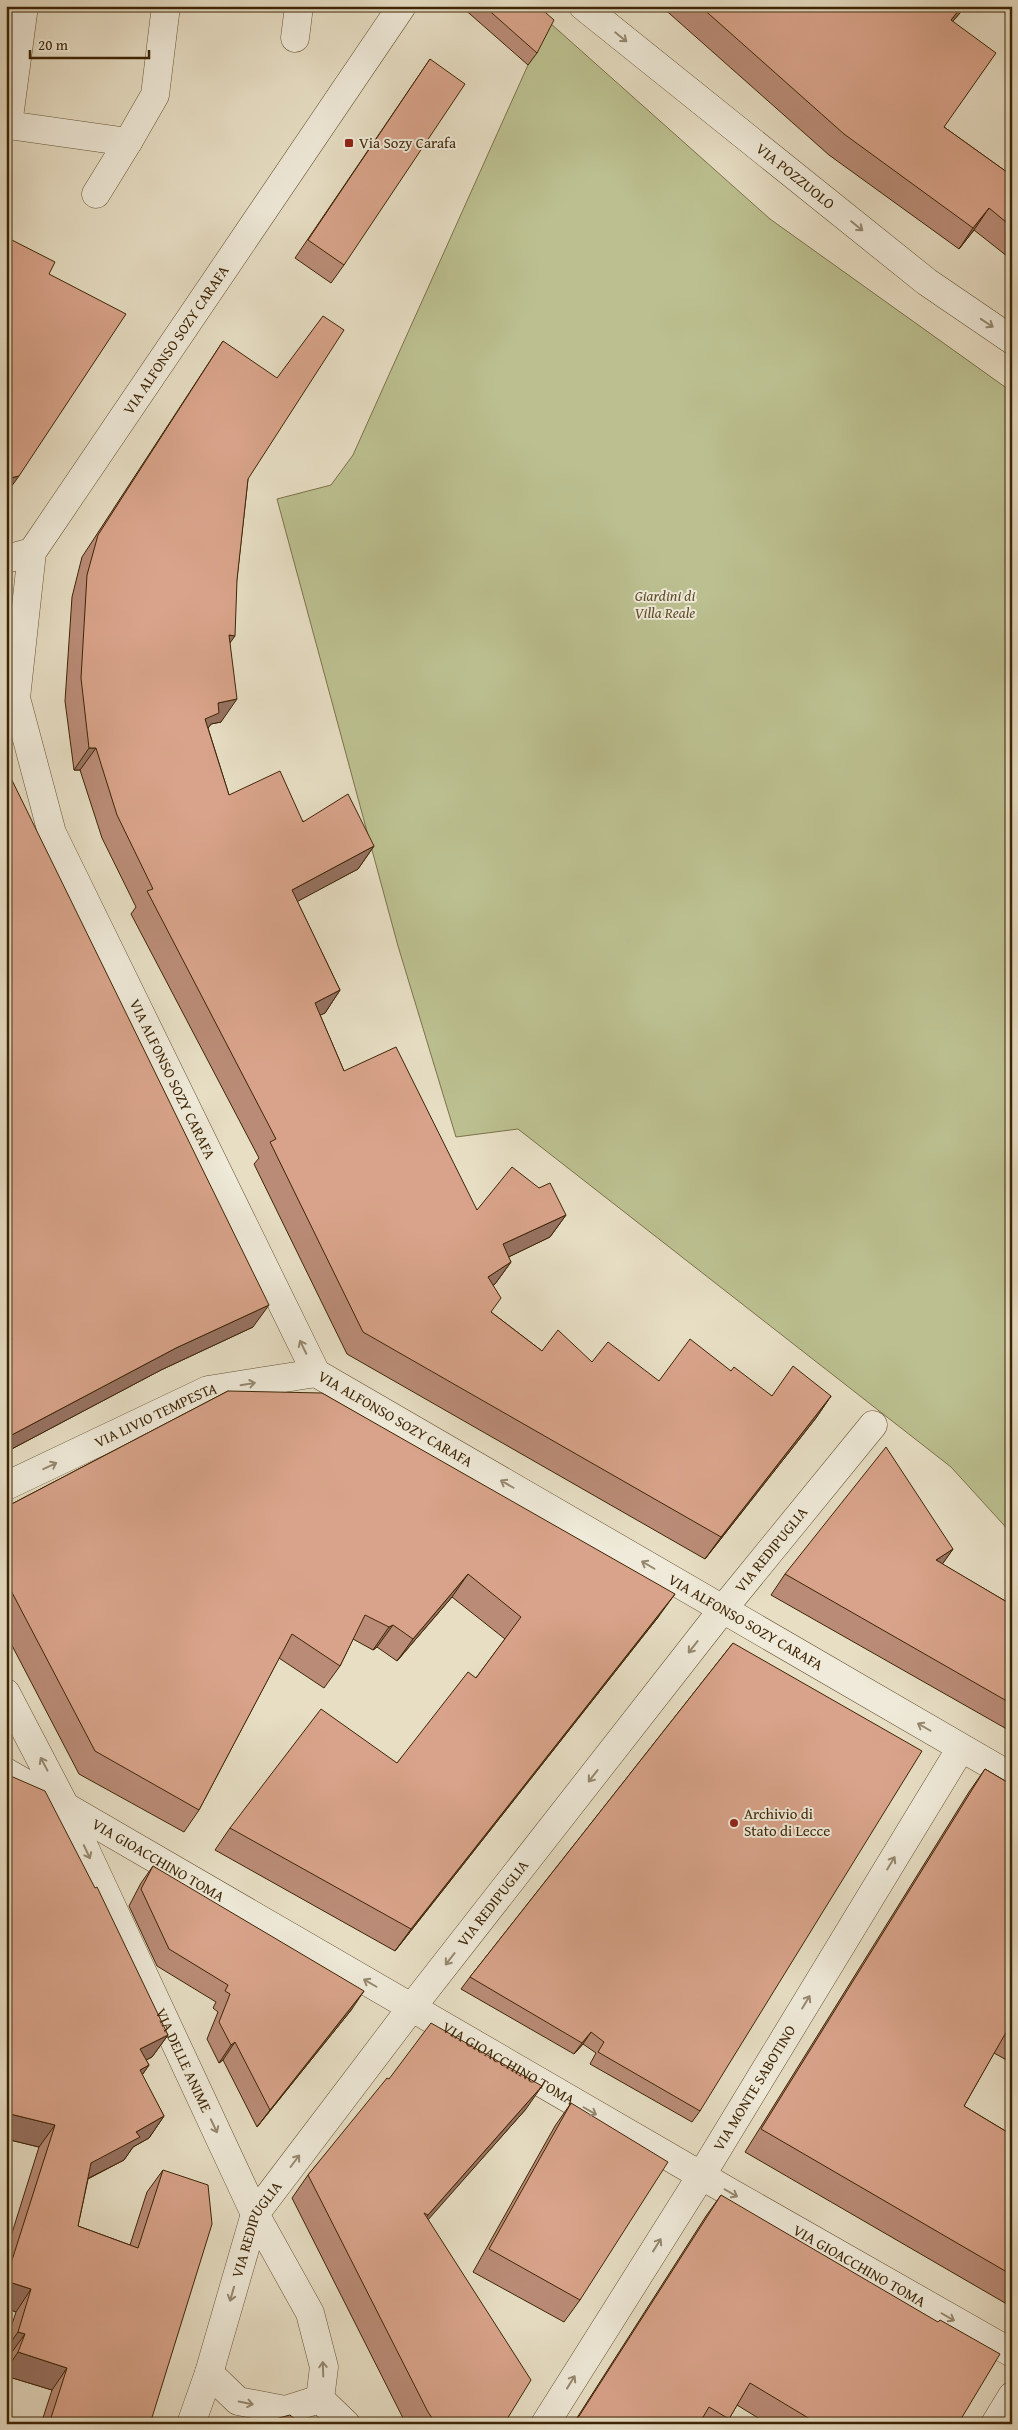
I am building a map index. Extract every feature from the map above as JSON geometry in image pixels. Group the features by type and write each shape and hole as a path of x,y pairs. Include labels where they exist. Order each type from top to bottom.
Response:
{"street":[{"path":"24,6 8,125 128,142"},
{"path":"96,194 155,95 166,6"},
{"path":"295,38 300,6"},
{"name":"VIA ALFONSO SOZY CARAFA","path":"402,6 32,552 11,692 52,833 316,1373 1012,1777"},
{"name":"VIA POZZUOLO","path":"583,6 927,282 1012,340"},
{"path":"6,559 32,552"},
{"name":"VIA LIVIO TEMPESTA","path":"6,1486 208,1390 316,1373"},
{"name":"VIA REDIPUGLIA","path":"191,2424 255,2214 412,2007 723,1609 873,1425"},
{"name":"VIA DELLE ANIME","path":"6,1693 66,1808 255,2214 310,2313 324,2367 320,2399"},
{"name":"VIA MONTE SABOTINO","path":"545,2424 701,2176 961,1748"},
{"name":"VIA GIOACCHINO TOMA","path":"6,1772 701,2176 1012,2353"},
{"path":"208,2373 238,2401 285,2410 320,2399 346,2424"},
{"path":"995,2424 1012,2396"}],"green space":[{"name":"Giardini di Villa Reale","path":"550,23 770,219 1012,392 1012,1534 951,1467 518,1129 456,1137 398,946 277,499 331,485 353,455 528,65"}],"building":[{"path":"484,6 538,6 554,20 537,53"},
{"path":"700,6 962,6 951,20 996,53 944,127 1012,174 1012,227 989,208 973,228 844,134"},
{"path":"430,59 465,84 344,265 308,240"},
{"path":"6,237 55,262 49,274 126,314 19,476 6,479"},
{"path":"323,316 344,330 248,479 237,580 235,636 229,635 237,699 218,703 219,713 205,719 229,795 280,771 303,822 348,794 374,846 292,890 340,990 315,1003 344,1071 396,1047 477,1210 512,1167 539,1188 550,1183 566,1215 503,1244 511,1262 488,1277 501,1298 491,1312 542,1351 558,1330 592,1362 608,1342 659,1381 690,1339 731,1371 734,1367 772,1396 793,1366 831,1396 721,1537 363,1332 270,1142 276,1139 147,891 153,889 117,815 96,748 89,748 81,678 87,575 98,535 223,341 277,378"},
{"path":"6,768 269,1305 176,1348 6,1438 6,1342 12,1339 6,1319"},
{"path":"228,1391 322,1393 675,1594 411,1929 230,1828 321,1709 397,1763 468,1672 476,1678 521,1617 468,1574 413,1639 393,1625 389,1627 365,1615 340,1666 292,1634 199,1810 95,1751 6,1581 6,1507"},
{"path":"886,1447 953,1549 936,1560 1012,1605 1012,1704 785,1574"},
{"name":"Archivio di Stato di Lecce","path":"733,1643 922,1751 700,2111 598,2052 604,2042 591,2032 582,2043 470,1977"},
{"path":"985,1769 1012,1785 1012,2032 1008,2029 964,2106 1012,2135 1012,2275 761,2129"},
{"path":"6,1774 45,1791 95,1888 97,1887 168,2035 140,2049 149,2065 140,2070 164,2116 136,2132 140,2137 91,2163 78,2226 138,2248 163,2170 208,2185 212,2224 150,2424 49,2424 67,2368 18,2352 25,2334 18,2332 31,2289 6,2281 6,2279 55,2125 6,2113"},
{"path":"153,1866 364,1991 270,2110 235,2042 231,2045 219,2022 230,1994 225,1991 228,1985 169,1949 141,1889"},
{"path":"431,2023 542,2086 428,2215 424,2213 531,2380 504,2424 436,2424 428,2412 308,2175 387,2078 389,2079"},
{"path":"571,2103 668,2162 580,2300 489,2249"},
{"path":"721,2195 938,2322 940,2320 1000,2354 958,2424 807,2424 810,2419 750,2383 729,2419 709,2407 699,2424 574,2424"},
{"path":"290,2415 301,2424 256,2424"}],"place":[{"name":"Via Sozy Carafa","path":"349,143"},
{"name":"Archivio di Stato di Lecce","path":"734,1823"}]}
